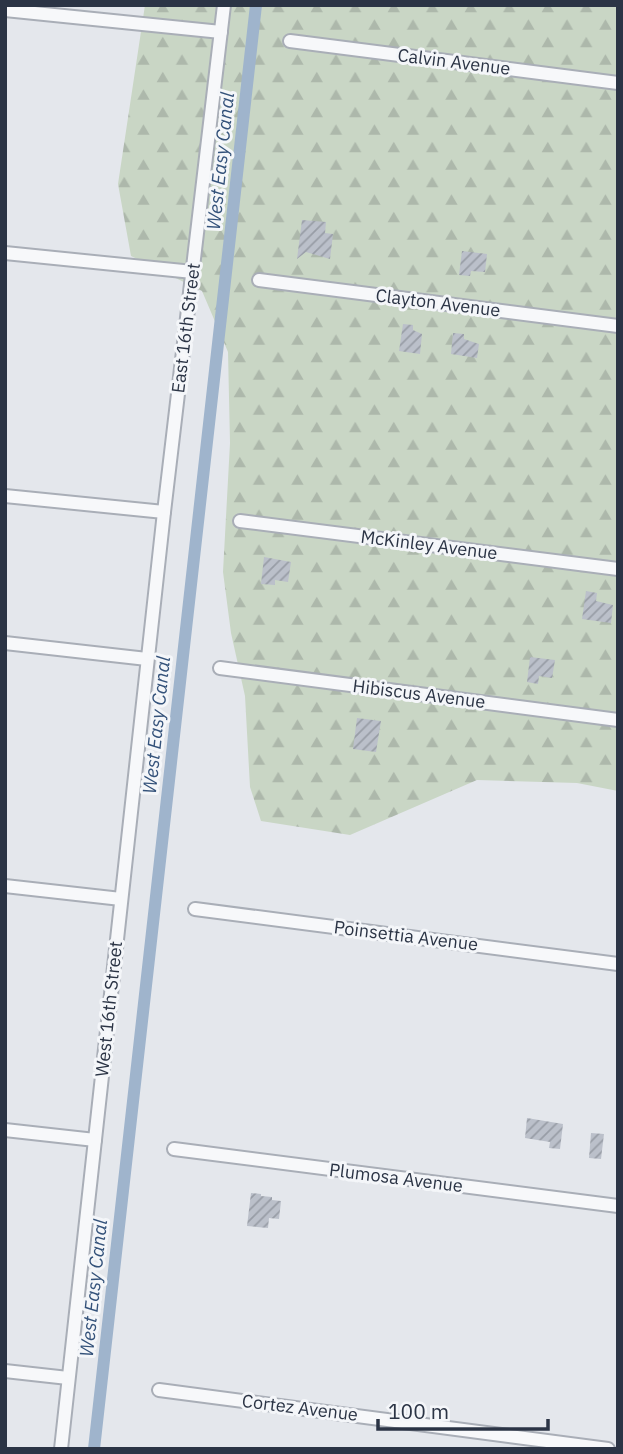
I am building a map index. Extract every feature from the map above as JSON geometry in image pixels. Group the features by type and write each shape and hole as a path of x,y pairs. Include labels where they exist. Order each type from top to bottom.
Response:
{"street":[{"name":"East 16th Street","path":"158,568 224,5"},
{"path":"5,10 221,32"},
{"name":"Calvin Avenue","path":"290,41 618,83"},
{"path":"5,253 193,272"},
{"name":"Clayton Avenue","path":"259,280 618,326"},
{"path":"5,496 164,512"},
{"name":"McKinley Avenue","path":"240,521 618,569"},
{"name":"West 16th Street","path":"61,1449 158,568"},
{"path":"5,643 148,659"},
{"name":"Hibiscus Avenue","path":"220,668 618,720"},
{"path":"5,886 121,899"},
{"name":"Poinsettia Avenue","path":"195,909 618,964"},
{"path":"5,1130 95,1140"},
{"name":"Plumosa Avenue","path":"174,1149 618,1206"},
{"path":"5,1371 68,1378"},
{"name":"Cortez Avenue","path":"159,1390 608,1449"}],"green space":[{"path":"145,5 618,5 618,791 577,783 477,780 350,835 261,821 250,787 245,696 231,633 223,572 230,443 228,352 202,291 131,256 118,184"}],"building":[{"path":"302,220 326,222 325,233 333,234 330,259 306,252 297,259"},
{"path":"462,251 487,254 485,272 471,271 470,276 459,275"},
{"path":"403,324 413,325 413,330 422,334 420,354 399,351"},
{"path":"453,333 464,334 464,339 479,344 477,358 451,354"},
{"path":"264,557 291,562 288,582 275,580 275,585 261,584"},
{"path":"586,591 597,593 596,601 613,605 611,623 582,619"},
{"path":"530,657 555,660 552,678 539,676 538,684 527,682"},
{"path":"357,718 381,721 376,752 353,749"},
{"path":"527,1118 563,1124 560,1149 549,1148 550,1142 525,1138"},
{"path":"591,1133 604,1134 601,1159 589,1158"},
{"path":"251,1193 281,1201 279,1219 269,1218 268,1228 247,1226"}],"waterway":[{"name":"West Easy Canal","path":"94,1449 256,5"}]}
